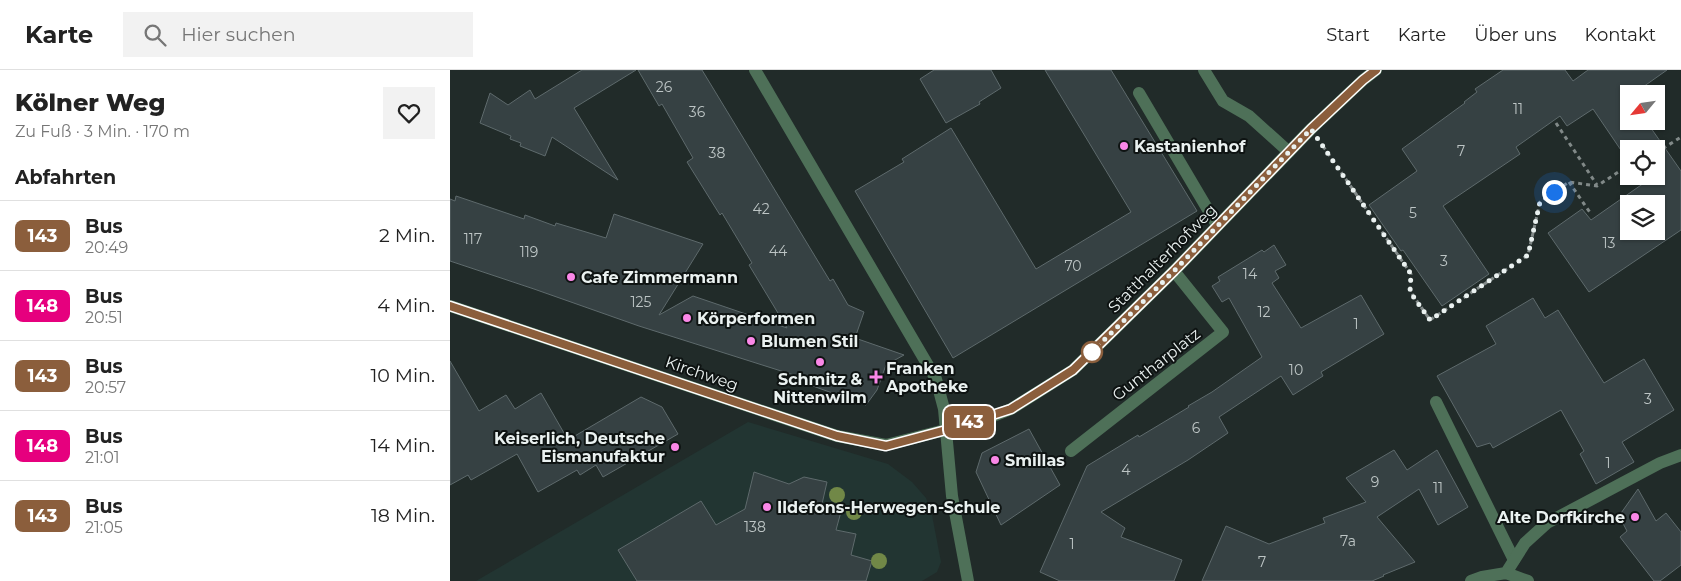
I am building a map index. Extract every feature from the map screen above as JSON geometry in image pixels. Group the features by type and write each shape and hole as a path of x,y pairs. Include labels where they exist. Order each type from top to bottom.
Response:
{"street":[{"path":"755,70 936,379 944,409 952,496 968,581"},
{"path":"1204,70 1223,101 1249,116 1289,152"},
{"name":"Statthalterhofweg","path":"946,430 1011,409 1073,370 1174,271 1311,129 1376,70"},
{"path":"1139,93 1218,225"},
{"name":"Guntharplatz","path":"1071,451 1223,332 1174,271"},
{"name":"Kirchweg","path":"450,306 837,436 886,446 946,430"},
{"path":"1436,402 1514,560"},
{"path":"1506,573 1525,543 1547,523 1660,463 1681,454"},
{"path":"1471,581 1482,576 1506,573 1528,581"}],"path":[{"path":"1556,123 1597,186"},
{"path":"1311,129 1411,274 1410,292 1430,320 1528,255 1540,202 1569,182 1597,186 1620,171"},
{"path":"1665,147 1681,137"},
{"path":"1569,182 1591,214"}],"shaded area":[{"name":"Ildefons-Herwegen-Schule","path":"748,422 888,464 912,482 926,498 932,515 941,562 937,572 922,581 476,581"}],"building":[{"path":"582,70 636,70 574,108 618,180 552,137 545,156 520,146 521,143 510,139 511,136 480,123 490,93 508,105 530,90 535,99"},
{"path":"638,70 702,70 830,281 833,279 848,305 864,312 855,338 904,355 886,365 877,390 866,405 796,380 797,376 639,326 450,261 450,199 455,201 456,196 524,219 525,215 555,226 556,223 606,238 614,214 703,244 659,315 693,296 787,328 749,265 752,263 722,213 720,215 687,162 693,158 662,104 659,106"},
{"path":"934,70 991,70 1001,88 979,102 980,104 946,123 920,79"},
{"path":"1045,70 1111,70 1197,211 953,358 855,191 904,162 902,159 951,128 1036,269 1131,212"},
{"path":"1503,70 1565,70 1573,81 1588,70 1667,70 1646,85 1620,85 1620,130 1652,130 1659,140 1620,140 1620,149 1593,109 1567,126 1560,116 1516,147 1520,154 1443,206 1489,274 1442,306 1369,205 1417,171 1402,149 1477,92 1475,89"},
{"path":"1665,148 1681,171 1681,230 1589,292 1548,233 1582,209 1591,220 1620,200 1620,240 1665,240 1665,195 1627,195 1641,185 1665,185"},
{"path":"1274,245 1286,265 1275,271 1279,278 1272,283 1301,328 1361,295 1384,334 1321,372 1323,376 1293,395 1281,376 1219,417 1228,433 1188,460 1101,512 1125,528 1121,537 1182,560 1174,581 1060,581 1040,572 1087,466 1189,407 1262,357 1229,298 1222,302 1212,286 1220,281 1218,277 1262,250 1264,252"},
{"path":"1533,298 1545,318 1558,310 1604,383 1644,359 1674,410 1622,442 1634,462 1596,484 1580,454 1584,451 1561,410 1493,448 1490,443 1477,447 1437,376 1496,344 1486,326"},
{"path":"450,361 479,411 506,395 515,409 541,393 568,440 641,397 662,407 678,434 603,477 596,465 580,475 577,470 538,492 517,454 471,480 468,475 450,485"},
{"path":"1029,429 1060,485 1001,525 976,472 982,453"},
{"path":"1394,450 1407,470 1437,450 1468,507 1438,525 1419,489 1377,517 1415,562 1372,581 1202,581 1226,526 1269,544 1325,523 1323,518 1366,502 1346,478"},
{"path":"754,472 789,484 804,477 827,482 822,504 842,508 836,530 856,534 851,555 872,561 866,581 637,581 618,550 701,501 716,525 745,509"},
{"path":"1638,489 1656,521 1666,513 1681,532 1681,565 1660,581 1654,581 1620,537 1627,531 1619,516"}],"bus line":[{"name":"143","path":"450,306 837,436 886,446 946,430 1011,409 1073,370 1174,271 1311,129 1376,70"}],"place":[{"name":"Kastanienhof","path":"1124,146"},
{"name":"Cafe Zimmermann","path":"571,277"},
{"name":"Körperformen","path":"687,318"},
{"name":"Blumen Stil","path":"751,341"},
{"name":"Schmitz & Nittenwilm","path":"820,362"},
{"name":"Franken Apotheke","path":"876,377"},
{"name":"Keiserlich, Deutsche Eismanufaktur","path":"675,447"},
{"name":"Smillas","path":"995,460"},
{"name":"Ildefons-Herwegen-Schule","path":"767,507"},
{"name":"Alte Dorfkirche","path":"1635,517"}],"route":[{"path":"1092,352 1174,271 1311,129 1411,274 1410,292 1430,320 1528,255 1540,202 1554,192"}]}
